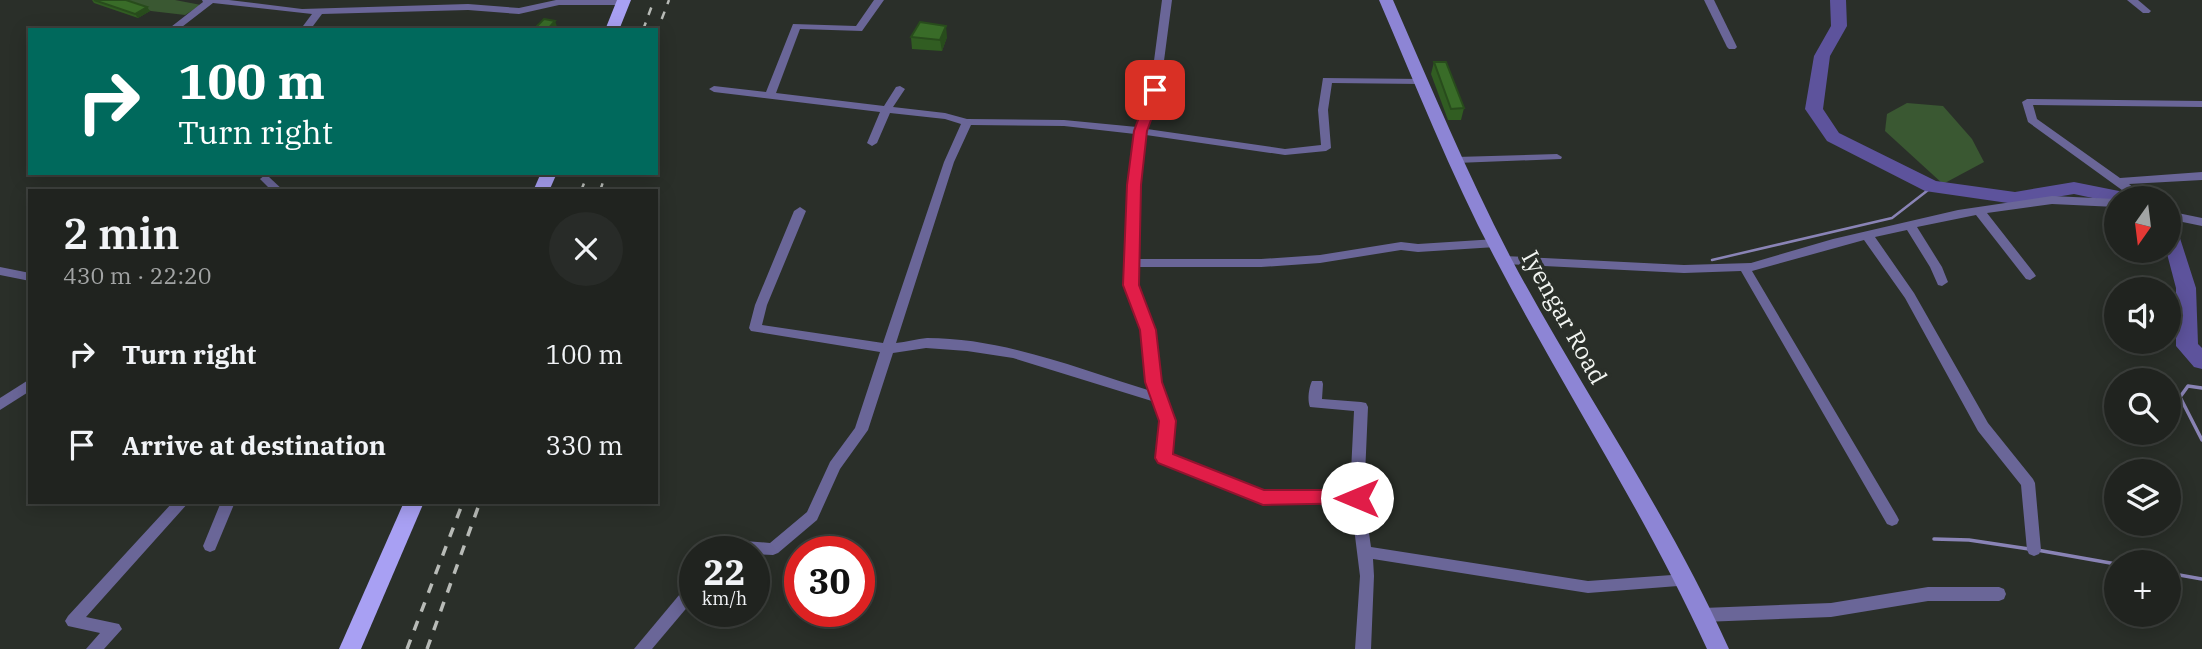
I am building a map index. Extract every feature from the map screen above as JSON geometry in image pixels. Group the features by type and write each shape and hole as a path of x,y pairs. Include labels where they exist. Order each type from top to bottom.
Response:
{"main road":[{"name":"Iyengar Road","path":"1387,0 1420,81 1504,260 1686,580 1718,649"},
{"path":"613,28 623,1"},
{"path":"350,649 413,504"}],"street":[{"path":"174,28 208,0 320,11 382,4 519,11 559,2 623,1"},
{"path":"770,95 796,26 859,29 879,0"},
{"path":"1167,0 1155,90 1141,131 1134,185 1131,285 1148,330 1154,382 1168,421 1164,458 1263,498 1357,498"},
{"path":"1709,0 1732,47"},
{"path":"2132,0 2146,11"},
{"path":"307,28 320,11"},
{"path":"714,89 945,116 967,122 1064,123 1141,131 1285,152 1326,148 1323,110 1327,80 1420,81"},
{"path":"872,143 883,115 900,89"},
{"path":"2126,186 2032,120 2027,103 2202,104"},
{"path":"770,549 812,516 835,466 861,430 949,162 967,122"},
{"path":"1457,160 1556,158"},
{"path":"2120,181 2202,176"},
{"path":"265,179 277,189"},
{"path":"1504,260 1684,269 1744,267 1867,235 1979,211 2052,200 2104,202"},
{"path":"800,211 761,305 755,328 889,349 926,343 1013,353 1160,399"},
{"path":"1979,211 2030,276"},
{"path":"2181,218 2202,222"},
{"path":"1910,225 1936,267 1942,282"},
{"path":"1867,235 1910,296 1983,427 2028,483 2034,550"},
{"path":"1132,263 1261,264 1320,259 1401,246 1418,248 1496,243"},
{"path":"1744,267 1892,520"},
{"path":"0,271 28,277"},
{"path":"1317,384 1315,403 1361,407 1357,498 1367,576 1363,649"},
{"path":"0,405 28,385"},
{"path":"94,649 114,629 73,621 180,504"},
{"path":"210,546 227,504"},
{"path":"1365,552 1588,587 1686,580"},
{"path":"1703,615 1831,610 1928,594 1999,594"},
{"path":"647,648 678,607"}],"green space":[{"path":"124,0 175,0 201,5 185,15 151,11"},
{"path":"1907,103 1943,106 1972,139 1984,162 1943,184 1885,131 1887,114"}],"building":[{"path":"94,0 126,0 147,7 135,14"},
{"path":"544,19 555,21 549,28 535,28"},
{"path":"920,22 946,26 940,40 911,37"},
{"path":"1434,62 1446,62 1464,108 1451,109"}],"waterway":[{"path":"1838,0 1839,26 1822,56 1814,109 1833,137 1932,187 2015,198 2074,188 2104,194"},
{"path":"1712,260 1892,218 1932,187"},
{"path":"2180,263 2186,288 2187,346 2202,361"},
{"path":"2202,388 2188,386 2180,397 2202,440"},
{"path":"1934,539 1969,540 2029,549"},
{"path":"2037,550 2104,562"},
{"path":"2181,575 2202,579"}],"railway":[{"path":"644,28 654,0"},
{"path":"658,29 669,0"},
{"path":"582,189 587,175"},
{"path":"601,189 605,175"},
{"path":"407,649 462,504"},
{"path":"427,649 479,504"}],"route":[{"path":"1155,90 1141,131 1134,185 1131,285 1148,330 1154,382 1168,421 1164,458 1263,498 1357,498"}]}
